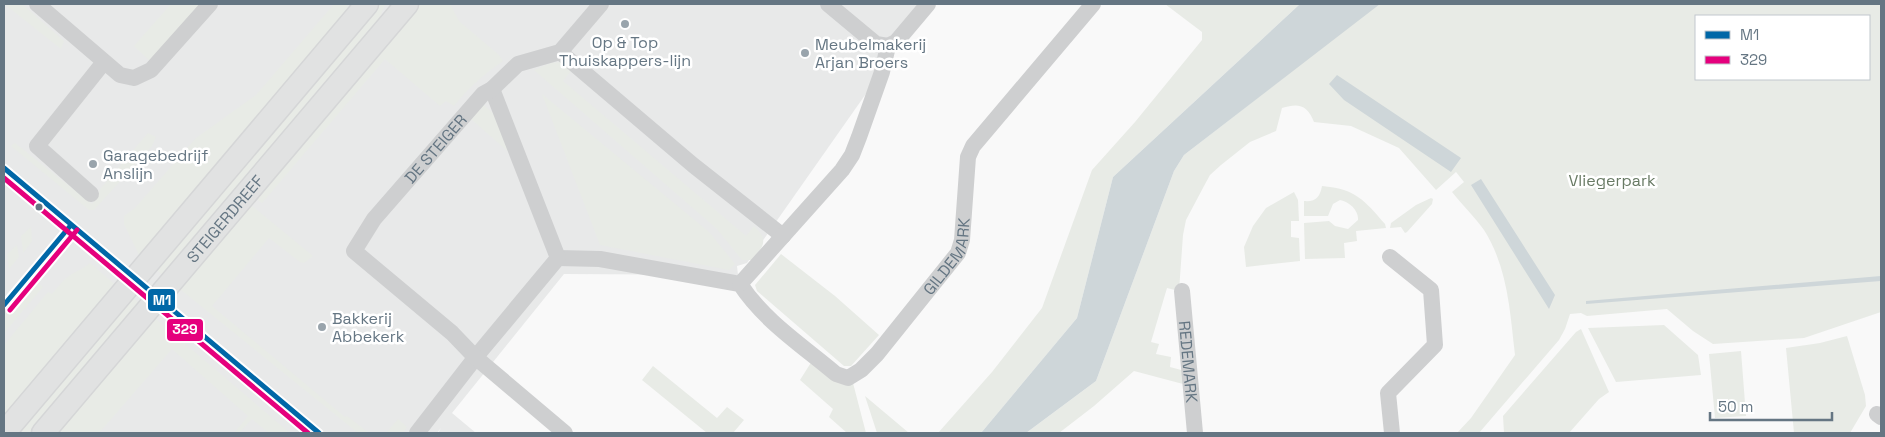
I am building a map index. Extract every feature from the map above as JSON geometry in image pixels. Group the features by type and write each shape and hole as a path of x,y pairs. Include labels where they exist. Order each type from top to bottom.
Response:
{"main road":[{"name":"STEIGERDREEF","path":"4,433 367,4"},
{"name":"STEIGERDREEF","path":"43,433 407,4"}],"street":[{"path":"37,4 120,75 134,78 151,70 210,4"},
{"path":"601,4 560,52 693,165 783,236"},
{"path":"828,4 876,44 888,46 896,42 928,4"},
{"name":"GILDEMARK","path":"740,284 750,299 771,320 836,374 848,378 861,370 958,253 962,240 968,157 973,146 1093,4"},
{"path":"558,258 600,259 740,284 842,170 852,155 882,72 888,46"},
{"name":"DE STEIGER","path":"475,357 452,333 354,251 374,219 483,94 492,89 518,64 560,52"},
{"path":"92,194 37,146 104,62"},
{"path":"492,89 558,258"},
{"path":"1390,256 1431,290 1435,345 1388,393 1392,433"},
{"path":"417,433 475,357 558,258"},
{"name":"REDEMARK","path":"1182,291 1195,433"},
{"path":"475,357 565,433"}],"shaded area":[{"path":"4,4 929,4 747,263 737,266 738,275 564,274 452,413 476,433 438,433 441,428 437,433 4,433"},
{"path":"1300,4 1380,4 1184,155 1174,171 1096,381 1026,433 981,433 1077,318 1113,177"},
{"path":"1337,75 1461,158 1451,172 1344,100 1329,84"},
{"path":"1481,179 1555,295 1549,309 1471,185"},
{"path":"1881,276 1881,281 1586,304 1586,301"}],"green space":[{"path":"9,4 22,4 64,41 61,49 7,6"},
{"path":"171,4 201,4 152,63 134,46"},
{"path":"334,4 348,4 344,17 140,257 124,224 124,216 135,208 196,138 256,95"},
{"path":"371,4 385,4 380,17 311,98 278,148 167,279 151,265"},
{"path":"412,4 450,4 459,21 499,55 503,61 465,93 454,106 446,101 440,106 385,59 262,203 251,195"},
{"path":"1165,4 1300,4 1113,177 1077,318 981,433 938,433 992,372 1042,308 1092,170 1135,122 1202,40 1202,32"},
{"name":"Vliegerpark","path":"1333,4 1881,4 1881,312 1804,338 1713,344 1693,331 1667,309 1587,316 1581,313 1570,314 1559,340 1479,433 1457,433 1471,418 1515,355 1507,291 1498,260 1484,230 1452,192 1464,182 1456,172 1436,190 1399,148 1351,126 1314,122 1305,109 1293,106 1282,108 1276,131 1250,142 1210,175 1186,220 1183,235 1179,291 1167,288 1151,342 1159,344 1156,354 1171,357 1170,367 1185,371 1183,384 1134,371 1059,433 1026,433 1096,381 1174,171 1184,155 1282,79"},
{"path":"561,62 571,71 563,81 746,236 754,226 759,231 762,235 763,243 752,260 742,260 717,229 534,70 551,63"},
{"path":"542,94 709,232 735,264 729,270 600,245"},
{"path":"484,105 501,121 512,155 471,119"},
{"path":"148,133 156,137 152,146 94,210 89,210 11,146 15,143 92,204 101,188"},
{"path":"1322,186 1343,190 1358,197 1378,216 1386,228 1356,231 1357,241 1344,243 1345,258 1305,259 1304,223 1329,221 1335,226 1348,229 1358,220 1357,213 1353,207 1340,200 1333,204 1328,216 1304,216 1304,201 1312,201 1317,198"},
{"path":"1294,192 1298,200 1299,221 1291,221 1291,237 1299,238 1300,261 1246,267 1244,247 1253,226 1266,208"},
{"path":"1431,198 1433,199 1432,204 1407,232 1405,233 1401,227 1390,228 1391,223 1416,205"},
{"path":"246,201 313,256 304,263 300,262 269,238 212,306 345,417 347,416 369,433 358,433 175,285"},
{"path":"31,227 32,241 23,253 21,236"},
{"path":"17,245 19,257 9,269 7,254"},
{"path":"781,254 835,296 879,335 851,366 844,366 757,291 755,285"},
{"path":"90,263 119,288 4,425 4,345 48,292 52,294 66,278"},
{"path":"33,279 43,287 4,333 4,314"},
{"path":"127,293 144,307 37,433 11,433"},
{"path":"150,314 290,433 269,433 252,419 239,433 234,433 248,416 172,349 99,433 49,433"},
{"path":"1664,325 1698,355 1701,375 1616,382 1588,328"},
{"path":"1581,329 1609,392 1599,399 1569,433 1504,433 1503,416 1576,332"},
{"path":"1847,336 1865,395 1866,406 1850,433 1794,433 1786,348 1820,343"},
{"path":"1741,351 1746,416 1715,418 1709,354"},
{"path":"812,361 853,383 866,433 847,433 829,417 833,409 800,380"},
{"path":"653,366 717,418 727,407 744,420 733,433 707,433 642,380"},
{"path":"865,396 909,433 877,433"},
{"path":"398,419 407,427 403,433 386,433"}],"transit line":[{"name":"M1","path":"4,168 319,433"},
{"name":"329","path":"4,178 308,433"},
{"name":"M1","path":"4,305 71,225"},
{"name":"329","path":"10,310 77,230"}],"place":[{"name":"Op & Top Thuiskappers-lijn","path":"625,24"},
{"name":"Meubelmakerij Arjan Broers","path":"805,53"},
{"name":"Garagebedrijf Anslijn","path":"93,164"},
{"name":"Bakkerij Abbekerk","path":"322,327"}]}
